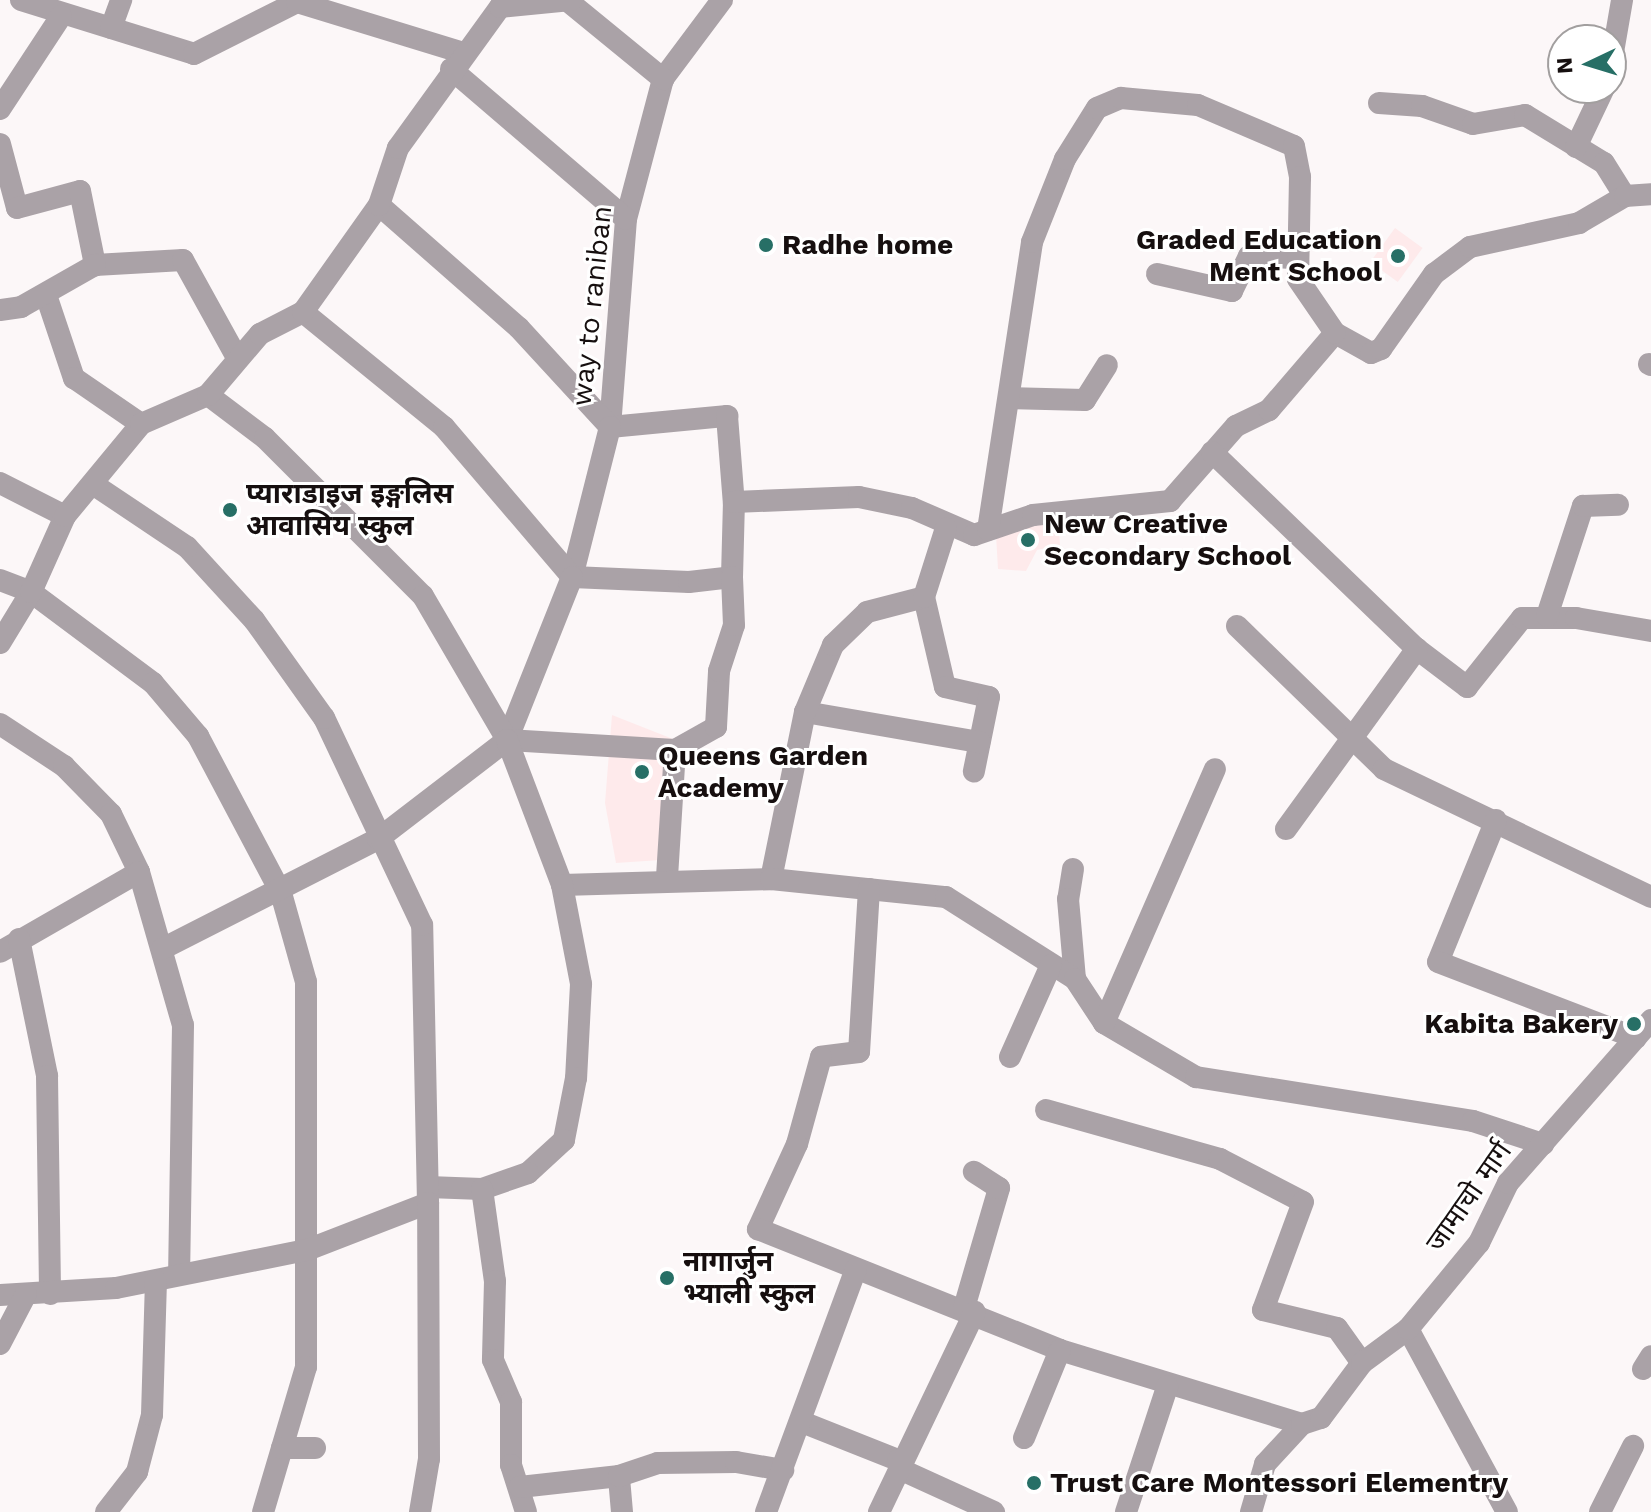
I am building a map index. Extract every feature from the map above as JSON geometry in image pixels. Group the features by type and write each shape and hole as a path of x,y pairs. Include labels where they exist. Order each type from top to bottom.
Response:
{"street":[{"path":"21,0 61,16 194,54 297,2 458,61 626,219"},
{"path":"111,28 121,0"},
{"name":"way to raniban","path":"722,0 663,79 626,219 610,427 727,416 734,505"},
{"path":"1618,24 1622,0"},
{"path":"0,643 31,592 65,516 96,486 141,424 208,395 260,334 303,312 379,205 398,148 500,7 570,1 663,79"},
{"path":"0,109 61,16"},
{"path":"988,530 1011,398 1032,242 1071,147 1106,103 1198,105 1294,146 1300,177 1294,258 1308,302 1335,333 1371,353 1381,349 1434,274 1470,247 1579,223 1625,196 1651,194"},
{"path":"1379,103 1422,106 1473,124 1525,115 1604,163 1625,196"},
{"path":"1576,147 1596,104"},
{"path":"0,144 17,208 80,191 95,265"},
{"path":"162,949 281,893 378,839 507,740 572,577 610,427 519,328 379,205"},
{"path":"1157,274 1232,291 1249,256 1294,258"},
{"path":"0,310 46,295 95,265 183,260 237,358"},
{"path":"46,295 74,378 141,424"},
{"path":"303,312 444,427 572,577 732,577"},
{"path":"507,740 675,750 716,727 719,671 734,625 734,505 859,497 912,508 946,528 974,535 1033,515 1170,501 1236,426 1269,410 1335,333"},
{"path":"1011,398 1085,400 1107,365"},
{"path":"0,1295 50,1294 156,1281 307,1250 428,1195 482,1189 528,1173 564,1140 581,984 562,885 507,740 423,596 265,438 208,395"},
{"path":"1212,452 1417,649 1467,687 1522,618 1547,616 1651,631"},
{"path":"0,483 65,516"},
{"path":"96,486 187,547 254,620 324,718 378,839 422,925 428,1195 429,1459 420,1512"},
{"path":"1547,616 1583,506 1618,505"},
{"path":"946,528 924,597 945,687 989,697 974,771"},
{"path":"0,580 31,592 153,683 198,736 281,893 306,982 306,1367 263,1512"},
{"path":"771,879 805,712 833,645 867,612 924,597"},
{"path":"1237,626 1384,769 1496,820 1651,897"},
{"path":"1286,829 1417,649"},
{"path":"805,712 979,742"},
{"path":"0,724 64,766 111,814 139,872 183,1025 179,1274"},
{"path":"667,877 675,750"},
{"path":"1104,1023 1215,769"},
{"path":"1496,820 1438,962 1636,1038"},
{"path":"1073,869 1068,899 1075,979"},
{"path":"0,952 139,872"},
{"path":"562,885 667,877 771,879 946,897 1075,979 1104,1023 1196,1077 1473,1121 1543,1144"},
{"path":"869,889 859,1052 821,1057 797,1144 758,1223 762,1233 970,1310 1060,1350 1167,1387 1302,1424"},
{"path":"19,939 47,1076 50,1294"},
{"path":"1010,1057 1051,965"},
{"name":"जामाचो मार्ग","path":"1251,1512 1265,1464 1302,1424 1321,1418 1362,1363 1408,1329 1479,1243 1508,1183 1651,1020"},
{"path":"1046,1110 1220,1159 1303,1202 1263,1310 1337,1328 1362,1363"},
{"path":"879,1512 898,1460 970,1310 999,1188 974,1172"},
{"path":"482,1189 495,1281 490,1344 497,1384 511,1402 511,1465 526,1512"},
{"path":"766,1512 802,1422 856,1269"},
{"path":"106,1512 137,1472 152,1415 156,1281"},
{"path":"0,1344 26,1294"},
{"path":"1408,1329 1509,1510"},
{"path":"1024,1438 1060,1350"},
{"path":"1126,1512 1167,1387"},
{"path":"802,1422 898,1460 904,1471 992,1512"},
{"path":"1600,1512 1633,1446"},
{"path":"282,1448 315,1448"},
{"path":"520,1487 619,1476 658,1463 700,1462 783,1470"},
{"path":"619,1476 622,1512"}],"shaded area":[{"name":"Graded Education Ment School","path":"1395,228 1423,248 1398,282 1370,262"},
{"name":"New Creative Secondary School","path":"1058,516 1060,545 1037,550 1026,571 998,569 996,535"},
{"name":"Queens Garden Academy","path":"612,715 678,741 675,859 616,863 605,803"}],"place":[{"name":"Radhe home","path":"766,245"},
{"name":"Graded Education Ment School","path":"1398,256"},
{"name":"प्याराडाइज इङ्गलिस आवासिय स्कुल","path":"230,510"},
{"name":"New Creative Secondary School","path":"1028,540"},
{"name":"Queens Garden Academy","path":"642,772"},
{"name":"Kabita Bakery","path":"1634,1024"},
{"name":"नागार्जुन भ्याली स्कुल","path":"667,1278"},
{"name":"Trust Care Montessori Elementry","path":"1034,1483"}]}
